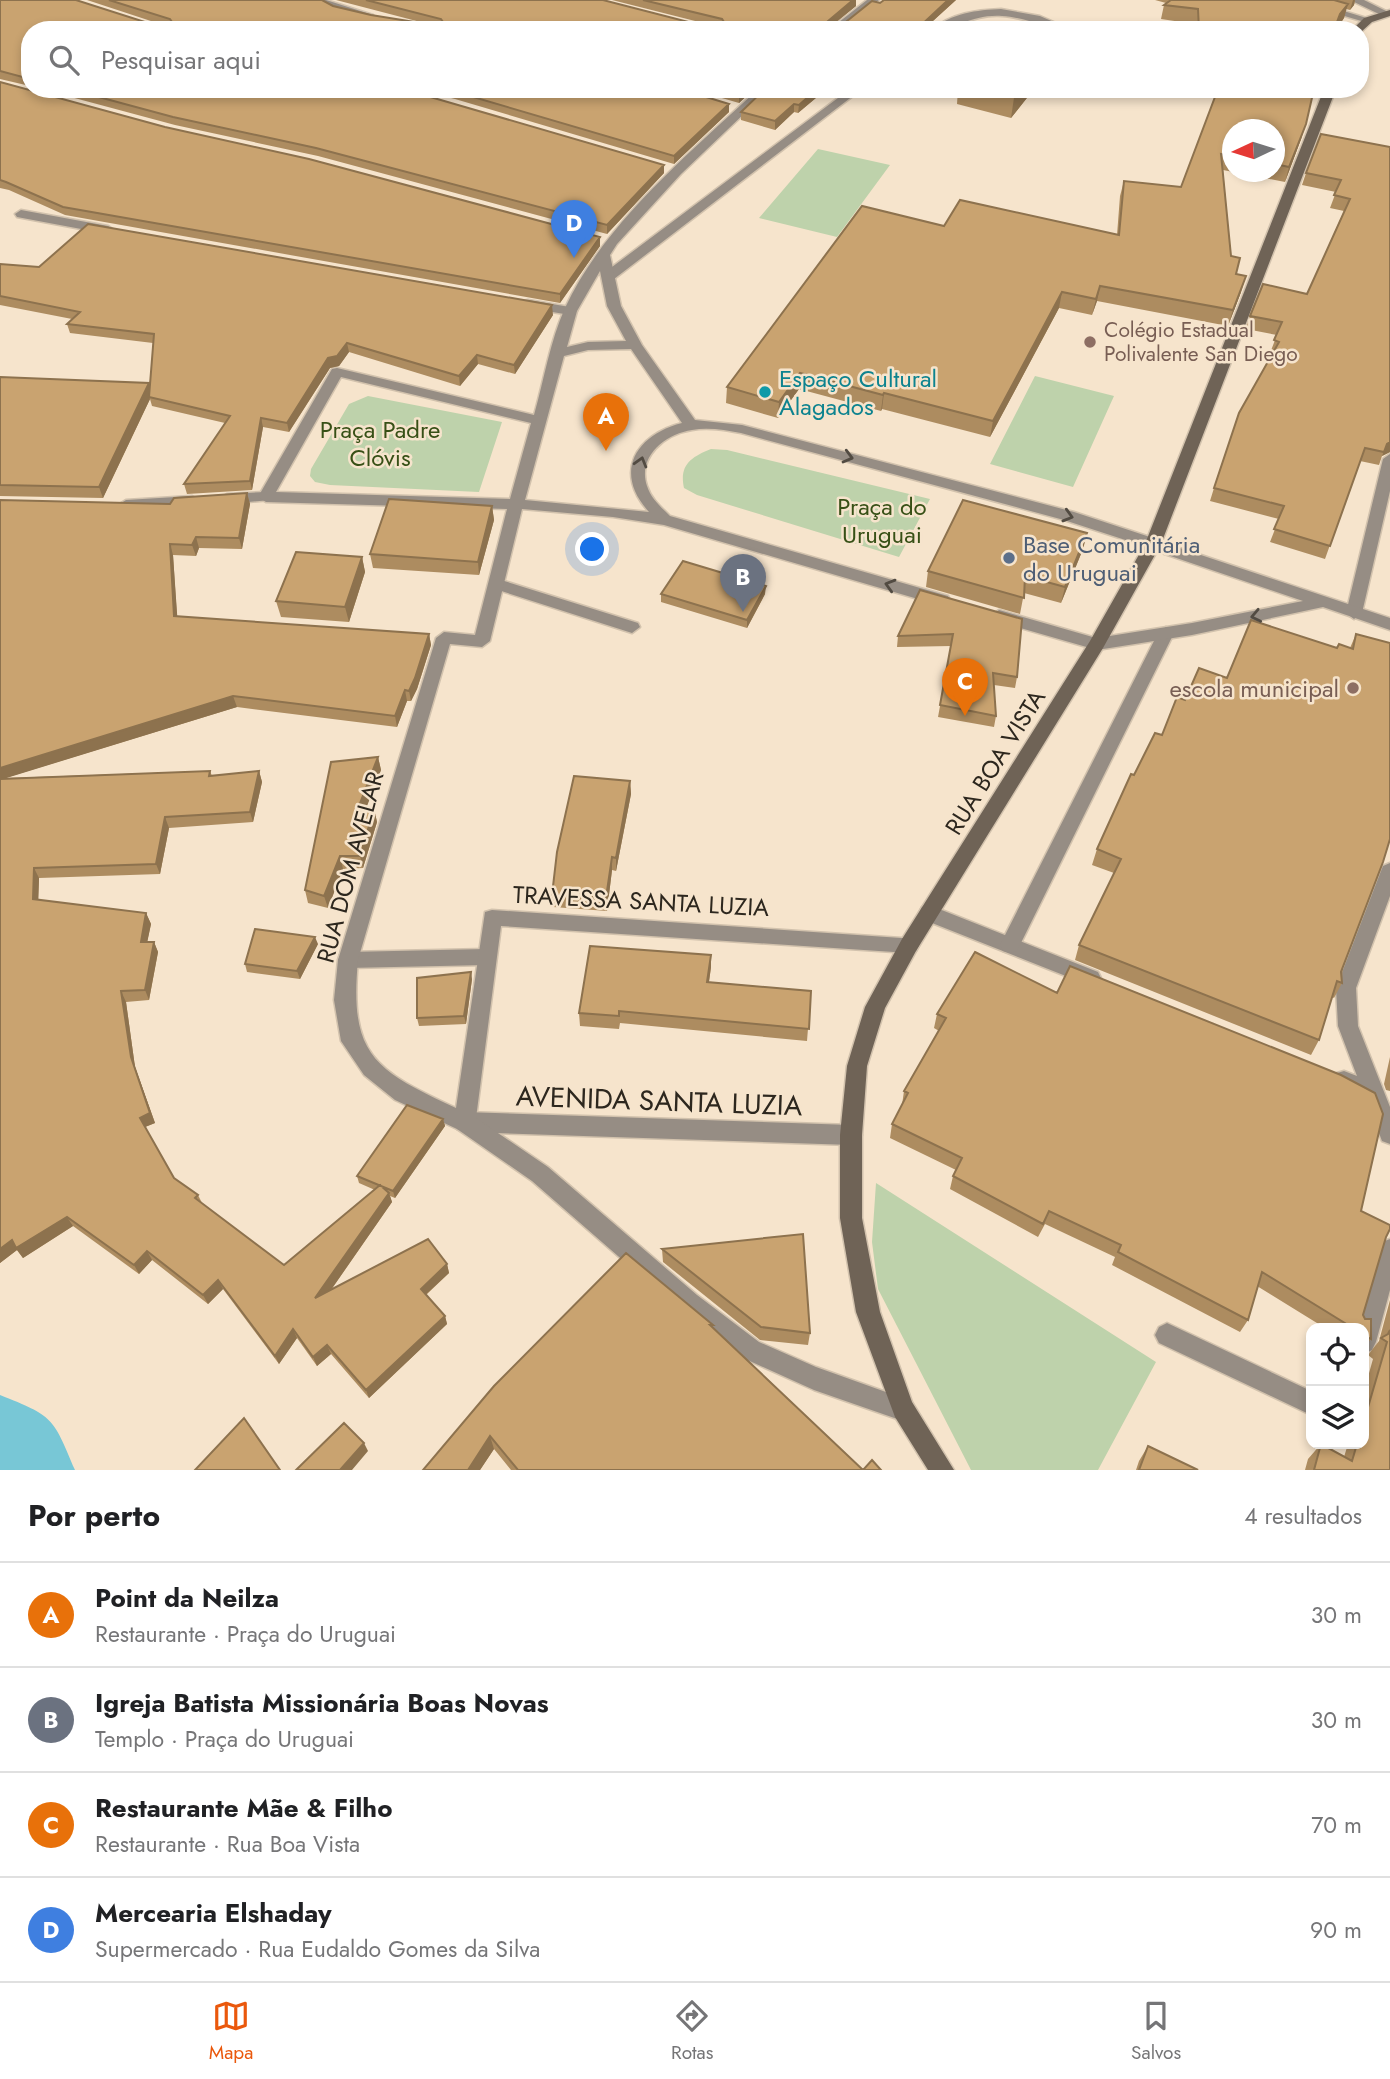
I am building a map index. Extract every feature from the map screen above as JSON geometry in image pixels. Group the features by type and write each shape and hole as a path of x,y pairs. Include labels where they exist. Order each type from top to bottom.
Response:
{"main road":[{"path":"1368,20 1388,13"},
{"name":"RUA BOA VISTA","path":"942,1470 903,1409 867,1312 851,1218 851,1135 857,1066 875,1007 909,944 1097,644 1153,544 1319,136 1328,98"}],"street":[{"path":"315,0 382,19"},
{"path":"1296,0 1368,20"},
{"path":"1355,0 1388,13"},
{"path":"845,21 870,1"},
{"path":"954,21 997,13 1051,21"},
{"name":"RUA DOM AVELAR","path":"751,98 736,108 670,169 604,240 604,256 581,286 570,311 516,503 482,641 438,638 348,960 344,1000 351,1041 371,1069 402,1093 465,1122 540,1174 689,1303 751,1350 814,1378 903,1409"},
{"path":"609,276 845,98"},
{"path":"21,214 126,234"},
{"path":"604,256 614,306 635,345 691,425"},
{"path":"516,302 570,311"},
{"path":"558,354 588,346 635,345"},
{"path":"266,497 337,372 540,421"},
{"path":"665,520 645,500 637,483 637,467 645,450 664,435 691,425 715,425 742,429 1069,516 1390,624"},
{"path":"1354,612 1390,458"},
{"path":"109,506 266,497 516,503 613,512 665,520 953,603"},
{"path":"498,583 632,627"},
{"path":"979,610 1097,644 1323,602"},
{"path":"1010,945 1166,633"},
{"path":"1390,871 1346,988 1348,1027 1390,1134"},
{"path":"929,913 1110,985"},
{"name":"TRAVESSA SANTA LUZIA","path":"465,1122 492,918 909,944"},
{"path":"348,960 486,957"},
{"path":"1323,1071 1373,1092"},
{"name":"AVENIDA SANTA LUZIA","path":"465,1122 851,1135"},
{"path":"1369,1324 1390,1250"},
{"path":"1167,1335 1306,1401"}],"green space":[{"path":"818,149 890,165 837,237 759,218"},
{"path":"1035,376 1114,396 1073,487 990,464"},
{"name":"Praça Padre Clóvis","path":"368,396 502,422 479,492 315,482 310,476 311,469 349,404"},
{"name":"Praça do Uruguai","path":"711,449 727,450 930,499 899,557 697,495 684,488 683,473 688,463"},
{"path":"876,1183 1156,1362 1098,1470 971,1470 878,1289 872,1242"}],"building":[{"path":"0,0 76,0 142,21 21,21 21,77 0,71"},
{"path":"109,0 322,0 333,6 408,21 171,21"},
{"path":"366,0 603,0 684,21 442,21"},
{"path":"643,0 853,0 828,21 723,21"},
{"path":"884,0 948,0 926,21 847,21 872,1 880,3"},
{"path":"1171,0 1334,0 1348,4 1337,21 1199,21 1198,9 1164,5"},
{"path":"0,82 21,88 21,98 59,98 165,127 309,159 600,237 560,294 63,207 0,180"},
{"path":"102,98 434,98 664,165 607,225 316,148 173,117"},
{"path":"477,98 709,98 729,104 674,156"},
{"path":"756,98 807,98 799,105 794,104 775,121 741,112"},
{"path":"1215,98 1312,98 1306,124 1289,167 1285,166 1285,119 1222,119 1222,182 1231,256 1240,258 1236,274 1246,276 1233,310 1100,286 1096,299 1062,292 993,421 800,373 779,402 727,387 862,206 944,226 960,200 1119,235 1124,181 1181,187"},
{"path":"1321,134 1390,147 1390,442 1384,452 1365,448 1330,546 1274,529 1284,506 1214,488 1239,413 1279,342 1274,340 1282,322 1250,316 1263,284 1307,294 1350,199 1334,195 1341,180 1306,173"},
{"path":"88,224 552,305 514,365 477,355 459,376 347,343 337,356 328,358 287,423 261,418 250,481 184,484 230,416 149,397 154,334 67,324 80,312 0,296 0,264 39,267"},
{"path":"0,377 149,383 99,487 0,485"},
{"path":"247,493 239,538 196,537 192,545 170,544 174,616 429,634 415,678 409,691 405,690 395,716 233,696 0,768 0,500 170,504 174,498"},
{"path":"389,499 492,506 478,562 370,554"},
{"name":"Base Comunitária do Uruguai","path":"963,500 1087,533 1065,587 1025,576 1024,598 928,571"},
{"path":"296,552 362,557 345,607 276,601"},
{"path":"683,561 766,586 747,620 661,594"},
{"path":"920,590 1022,619 1017,677 993,673 996,716 940,705 953,634 898,636"},
{"path":"1251,620 1337,648 1339,644 1353,649 1356,634 1390,643 1390,839 1341,972 1342,983 1337,981 1319,1040 1079,945 1121,859 1097,849 1131,774 1134,775 1155,733 1162,735 1177,697 1185,700 1199,668 1227,678"},
{"path":"378,757 357,811 374,809 360,856 340,856 324,896 305,890 331,762"},
{"path":"210,771 209,776 259,771 250,812 165,817 156,864 34,868 33,899 146,913 141,942 154,942 145,990 121,991 131,1057 150,1113 140,1118 174,1178 198,1195 195,1198 284,1265 380,1185 389,1193 315,1298 428,1239 447,1264 421,1289 445,1316 366,1390 327,1345 313,1357 293,1329 275,1356 218,1280 203,1295 147,1251 134,1265 67,1217 16,1248 12,1240 0,1249 0,779"},
{"path":"574,776 630,781 616,858 612,857 606,898 552,895 557,852"},
{"path":"255,929 315,937 297,971 245,964"},
{"path":"590,946 711,955 707,982 811,991 809,1029 619,1011 619,1016 579,1013"},
{"path":"975,952 1057,993 1070,966 1341,1075 1375,1093 1383,1114 1361,1211 1390,1225 1390,1229 1363,1315 1365,1319 1371,1319 1371,1339 1369,1323 1345,1323 1262,1272 1248,1320 1118,1252 1121,1245 1049,1211 1043,1224 953,1176 962,1158 892,1124 908,1093 904,1091 946,1018 937,1014"},
{"path":"471,972 464,1016 417,1018 417,978"},
{"path":"407,1105 443,1119 393,1191 357,1176"},
{"path":"803,1234 810,1333 761,1327 662,1249"},
{"path":"626,1253 713,1325 710,1325 863,1470 518,1470 490,1436 468,1470 423,1470 494,1386"},
{"path":"1390,1330 1390,1470 1314,1470 1320,1449 1330,1449 1352,1461 1356,1449 1369,1449 1369,1404 1387,1342 1381,1338"},
{"path":"244,1418 280,1470 195,1470"},
{"path":"344,1423 364,1443 340,1470 296,1470"},
{"path":"1148,1446 1198,1470 1139,1470"},
{"path":"872,1460 881,1470 863,1470"}],"waterway":[{"path":"0,1452 17,1470"}],"place":[{"name":"Mercearia Elshaday","path":"574,258"},
{"name":"Colégio Estadual Polivalente San Diego","path":"1090,342"},
{"name":"Espaço Cultural Alagados","path":"765,392"},
{"name":"Point da Neilza","path":"606,451"},
{"name":"Base Comunitária do Uruguai","path":"1009,558"},
{"name":"Igreja Batista Missionária Boas Novas","path":"743,612"},
{"name":"escola municipal","path":"1353,688"},
{"name":"Restaurante Mãe & Filho","path":"965,716"}]}
